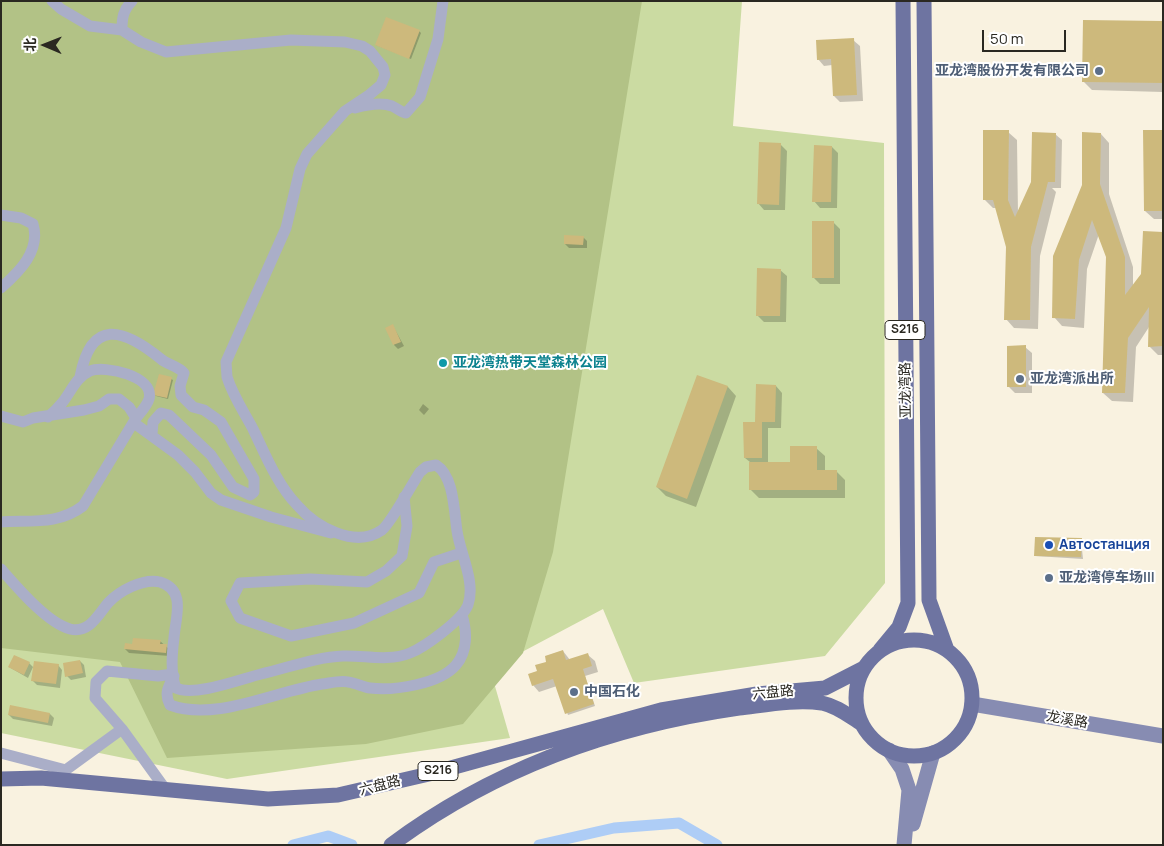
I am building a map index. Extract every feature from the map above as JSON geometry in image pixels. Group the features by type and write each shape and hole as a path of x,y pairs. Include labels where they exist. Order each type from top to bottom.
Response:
{"main road":[{"name":"亚龙湾路","path":"880,650 899,627 908,603 903,1"},
{"name":"亚龙湾路","path":"924,1 929,600 947,650"},
{"name":"S216","path":"902,640 926,640 947,650 962,664 970,683 972,704 965,725 952,742 933,753 911,756 888,750 869,734 862,724 857,710 858,681 864,668 880,650 902,640"},
{"name":"六盘路","path":"1,779 52,780 284,799 360,791 661,710 758,694 825,688 864,668"},
{"name":"六盘路","path":"391,845 427,819 510,773 580,745 656,724 727,710 806,703 832,706 862,724"}],"street":[{"path":"52,1 61,9 90,26 122,30 141,42 166,52 291,40 345,42 362,46 377,58 385,75 381,85 370,95 345,111 315,142 300,169 286,228 229,355 226,369 234,395 269,462 297,505 327,527 350,538"},
{"path":"122,30 124,12 132,1"},
{"path":"345,111 369,105 392,106 400,112 406,113 411,110 420,97 438,39 443,1"},
{"path":"1,215 21,218 33,224 36,234 27,261 20,272 1,288"},
{"path":"48,417 61,405 80,377 84,355 90,346 100,338 111,333 126,336 152,350 170,365 180,368 184,373 180,386 181,395 193,406 204,410 221,422 254,479 256,486 254,492 250,494 233,486 211,455 169,415 161,413 157,417 152,434"},
{"path":"1,522 55,520 75,513 83,506 149,398 148,390 143,383 121,372 96,369 80,377"},
{"path":"1,416 23,422 33,418 48,417 99,406 109,399 119,399 129,407 135,420 187,463 211,493 221,500 293,524 350,538 365,537 383,529 420,472 426,467 436,465 443,469 448,480 462,553 468,566 469,590 468,604 462,615 424,645 408,653 374,659 342,656 182,691 176,688 173,675 174,637 178,613 177,599 172,588 160,582 150,581 135,586 109,602 97,619 86,628 71,630 59,625 40,609 1,569"},
{"path":"404,497 407,526 402,556 386,571 367,582 310,579 240,583 231,601 240,618 291,636 354,623 419,593 434,562 462,553"},
{"path":"173,675 168,686 166,698 170,705 192,711 256,702 295,690 347,681 370,688 403,687 434,680 456,665 463,651 467,630 462,615"},
{"path":"166,790 122,730 95,698 96,682 107,671 158,676 173,675"},
{"name":"龙溪路","path":"972,704 1163,736"},
{"path":"52,780 122,730"},
{"path":"888,750 902,769 910,790 905,845"},
{"path":"1,753 66,770"},
{"path":"905,845 933,753"}],"green space":[{"name":"亚龙湾热带天堂森林公园","path":"1,1 742,1 733,126 884,143 885,583 825,656 634,683 603,609 490,669 510,738 227,779 1,733"},
{"name":"亚龙湾热带天堂森林公园","path":"1,1 642,1 553,552 523,653 463,724 366,744 167,758 120,662 1,648"}],"building":[{"path":"386,17 420,30 409,59 375,45"},
{"path":"1083,20 1163,21 1163,83 1082,82"},
{"path":"854,38 857,95 833,96 831,59 817,60 816,40"},
{"path":"983,130 1009,130 1008,200 1015,217 1031,182 1032,132 1056,133 1055,182 1048,182 1031,247 1030,320 1004,320 1006,247 993,200 983,200"},
{"path":"1143,130 1163,130 1163,211 1144,211"},
{"path":"1082,132 1101,133 1100,184 1125,257 1125,295 1141,274 1143,231 1163,232 1163,346 1148,347 1149,307 1128,338 1125,393 1102,393 1106,257 1092,220 1079,260 1075,319 1052,318 1053,256 1082,185"},
{"path":"759,142 781,143 779,205 757,204"},
{"path":"814,145 832,146 831,202 812,202"},
{"path":"812,221 834,221 834,278 812,278"},
{"path":"564,235 584,236 583,245 564,244"},
{"path":"757,268 781,269 780,316 756,316"},
{"path":"393,324 401,342 393,345 385,328"},
{"path":"1026,345 1026,387 1007,387 1007,346"},
{"path":"159,374 172,377 167,398 153,395"},
{"path":"697,375 728,386 687,499 656,487"},
{"path":"756,384 776,385 775,422 762,422 762,458 744,458 743,422 755,422"},
{"path":"790,446 817,446 817,470 837,470 837,490 749,490 749,462 790,462"},
{"path":"1035,537 1082,538 1081,557 1034,556"},
{"path":"133,638 161,640 160,644 167,644 166,653 124,649 125,643 132,644"},
{"path":"563,650 566,660 588,653 592,666 583,669 594,704 565,714 553,679 532,686 528,674 537,671 535,665 546,662 545,656"},
{"path":"14,655 30,662 24,675 8,667"},
{"path":"80,660 83,673 65,677 63,663"},
{"path":"34,661 59,664 56,684 31,681"},
{"path":"10,705 50,713 48,723 8,715"}],"waterway":[{"path":"539,845 614,828 679,823 717,845"},
{"path":"293,845 328,836 352,845"}],"place":[{"name":"亚龙湾股份开发有限公司","path":"1099,71"},
{"name":"亚龙湾热带天堂森林公园","path":"443,363"},
{"name":"亚龙湾派出所","path":"1020,379"},
{"name":"Автостанция","path":"1049,545"},
{"name":"亚龙湾停车场III","path":"1049,578"},
{"name":"中国石化","path":"574,692"}]}
